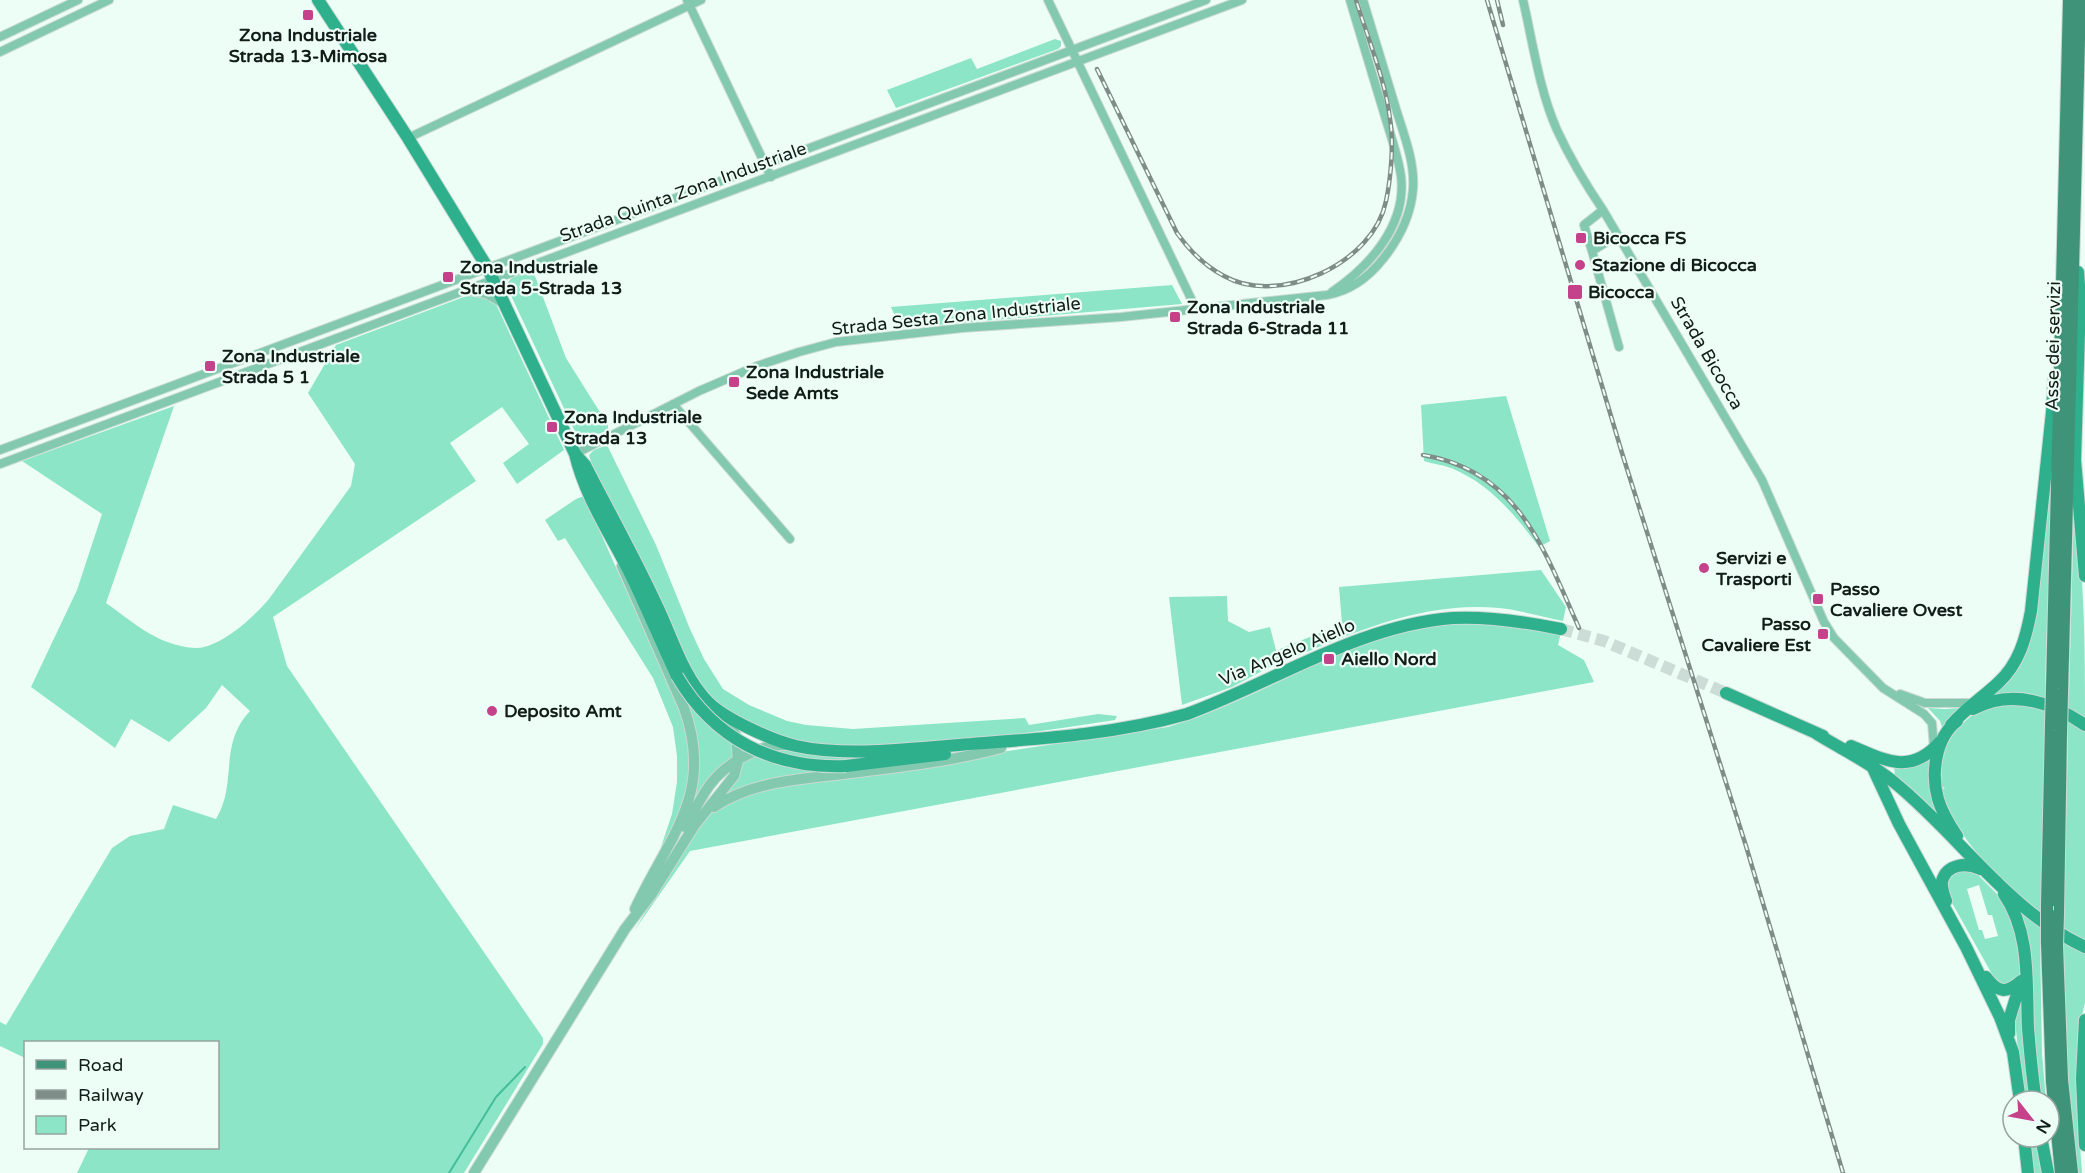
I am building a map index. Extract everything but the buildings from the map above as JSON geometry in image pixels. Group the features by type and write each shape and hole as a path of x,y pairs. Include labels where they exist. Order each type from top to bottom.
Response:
{"main road":[{"path":"318,0 408,138 494,279 575,454 585,484 677,676 710,718 734,738 756,750 795,764 829,767 1001,748 1029,741"},
{"name":"Asse dei servizi","path":"2057,691 2062,306 2070,0"},
{"name":"Asse dei servizi","path":"2057,691 2080,0"},
{"path":"2074,221 2079,300 2075,460 2085,576"},
{"path":"1725,693 1817,734 1884,760 1898,763 1917,761 1934,748 1971,704 1999,682 2013,665 2024,642 2028,626 2052,412 2055,348 2062,306"},
{"path":"575,454 585,465 656,604 688,673 708,702 750,728 795,746 840,751 1029,741"},
{"name":"Via Angelo Aiello","path":"1029,741 1131,727 1187,714 1352,643 1412,624 1470,618 1511,620 1561,629"},
{"path":"2057,691 2052,910 2052,1082 2061,1173"},
{"path":"1951,725 1968,712 1990,702 2017,699 2035,701 2056,708 2085,725"},
{"path":"1817,734 1872,766 1920,806 1995,882 2047,925 2085,947"},
{"path":"1943,738 1935,766 1938,800 1945,817 1968,855"},
{"path":"1872,766 1899,824 1966,947 2008,1038 2016,1067 2019,1089"},
{"path":"1949,914 1942,888 1945,875 1962,864 1973,865 1983,870"},
{"path":"1995,882 2018,919 2024,948 2035,1089"},
{"path":"2052,944 2062,1080 2072,1173"},
{"path":"1966,947 1996,989 2012,988 2021,981"},
{"path":"2008,1038 2009,1020 2026,966"},
{"path":"2085,1020 2082,1078 2085,1145"},
{"path":"2025,1149 2028,1173"},
{"path":"2043,1149 2048,1173"}],"street":[{"path":"0,37 78,0"},
{"path":"0,52 109,0"},
{"path":"408,138 688,3 701,0"},
{"path":"1048,0 1196,309"},
{"name":"Strada Quinta Zona Industriale","path":"0,450 1206,0"},
{"name":"Strada Quinta Zona Industriale","path":"0,464 1078,62 1220,4 1242,0"},
{"path":"1326,295 1355,276 1386,238 1396,216 1401,189 1401,175 1350,0"},
{"path":"1326,295 1345,291 1368,276 1385,256 1403,228 1411,203 1413,178 1406,140 1363,0"},
{"name":"Strada Bicocca","path":"1522,0 1544,91 1557,128 1587,187 1618,235 1762,480 1824,622 1834,638 1874,678"},
{"path":"688,3 771,177"},
{"path":"1385,119 1397,115"},
{"path":"816,145 821,158"},
{"path":"1603,210 1584,225 1619,347"},
{"path":"1592,251 1618,235"},
{"path":"462,292 481,292 507,307"},
{"name":"Strada Sesta Zona Industriale","path":"575,454 673,404 757,366 836,342 962,328 1196,309 1326,295"},
{"path":"673,404 790,539"},
{"path":"616,548 625,576 684,708 695,752 693,782 684,816 625,929"},
{"path":"1874,678 1910,699 1925,703 1990,702"},
{"path":"1874,678 1893,696 1924,714 1932,723 1935,766"},
{"path":"474,1173 625,929 651,895 694,826 730,783 737,770 736,736 731,727 708,702"},
{"path":"643,891 711,784 738,761 758,750 771,746 795,746"},
{"path":"704,814 732,796 768,784 924,764 1001,748"}],"green space":[{"path":"1055,39 1061,41 1058,49 896,108 887,90 971,58 977,69"},
{"path":"532,268 566,358 608,425 608,430 584,440 577,436 506,285 513,276"},
{"path":"1172,285 1182,304 900,328 891,307"},
{"path":"469,295 480,296 495,302 564,450 517,484 503,463 529,444 502,407 450,443 476,481 273,617 287,666 543,1038 543,1044 464,1173 77,1173 89,1149 219,1149 219,1041 24,1041 24,1058 0,1046 0,1022 6,1025 112,848 130,836 164,829 173,805 216,819 226,792 234,737 250,711 222,685 206,708 169,742 131,719 115,748 31,687 77,590 102,514 22,461 174,406 106,603 160,639 187,647 206,646 237,630 263,606 351,486 355,464 308,393 336,345"},
{"path":"1506,396 1550,541 1539,547 1511,512 1478,482 1451,468 1424,461 1421,405"},
{"path":"607,445 656,545 704,659 723,689 749,705 787,721 853,729 1025,718 1029,725 1098,714 1117,716 1115,720 985,738 865,747 794,741 743,722 710,697 688,664 661,602 594,472 589,455 594,450"},
{"path":"2052,474 2045,684 2069,695 2074,506 2082,586 2085,720 2052,702 2031,695 2020,693 1994,696 2021,663 2034,625 2050,475"},
{"path":"584,496 684,719 692,770 680,815 664,847 660,850 672,814 677,782 677,756 673,727 653,678 565,538 558,541 545,520"},
{"path":"1541,570 1566,607 1563,621 1499,608 1445,609 1392,620 1290,659 1280,649 1342,624 1339,587"},
{"path":"1227,596 1228,621 1249,632 1270,627 1279,662 1232,687 1182,705 1169,597"},
{"path":"1462,623 1504,625 1561,632 1558,645 1584,660 1594,682 690,851 634,931 690,839 709,814 722,804 766,787 1168,727 1247,697 1376,639 1407,631"},
{"path":"678,686 736,744 735,760 687,816 697,779"},
{"path":"2010,703 2030,706 2059,716 2085,732 2085,941 2044,917 1998,877 1960,831 1948,809 1942,789 1945,788 1942,787 1941,775 1944,754 1958,729 1974,714 1977,715 1976,713","holes":["2045,723 2068,735 2064,917 2041,902"]},
{"path":"1928,708 1961,708 1943,730 1940,721"},
{"path":"777,747 878,754 845,771 721,798 740,762"},
{"path":"1931,759 1937,813 1895,776 1894,766 1920,765"},
{"path":"1973,870 1999,896 2016,926 2021,971 2010,985 1997,983 1947,894 1945,885 1953,872","holes":["1979,885 1988,915 1992,915 1998,936 1985,939 1982,930 1979,930 1967,889"]},
{"path":"2016,905 2085,951 2079,1131 2082,1173 2078,1173 2069,1092 2064,956 2040,940 2045,1089 2039,1089"},
{"path":"2022,990 2031,1089 2023,1089 2015,1022"},
{"path":"2029,1149 2039,1149 2044,1173 2032,1173"}],"waterway":[{"path":"449,1173 496,1097 525,1067"}],"tunnel":[{"path":"1561,629 1604,641 1726,693"}],"railway":[{"path":"1097,69 1177,233 1192,251 1217,272 1246,284 1271,286 1296,282 1321,273 1344,260 1363,243 1378,223 1386,201 1392,138 1388,105 1356,0"},
{"path":"1487,0 1622,453 1746,846 1843,1173"},
{"path":"1497,0 1503,25"},
{"path":"1423,455 1456,464 1483,478 1505,496 1524,518 1540,543 1579,628"}],"place":[{"name":"Zona Industriale Strada 13-Mimosa","path":"308,15"},
{"name":"Bicocca FS","path":"1581,238"},
{"name":"Stazione di Bicocca","path":"1580,265"},
{"name":"Zona Industriale Strada 5-Strada 13","path":"448,277"},
{"name":"Bicocca","path":"1575,292"},
{"name":"Zona Industriale Strada 6-Strada 11","path":"1175,317"},
{"name":"Zona Industriale Strada 5 1","path":"210,366"},
{"name":"Zona Industriale Sede Amts","path":"734,382"},
{"name":"Zona Industriale Strada 13","path":"552,427"},
{"name":"Servizi e Trasporti","path":"1704,568"},
{"name":"Passo Cavaliere Ovest","path":"1818,599"},
{"name":"Passo Cavaliere Est","path":"1823,634"},
{"name":"Aiello Nord","path":"1329,659"},
{"name":"Deposito Amt","path":"492,711"}]}
